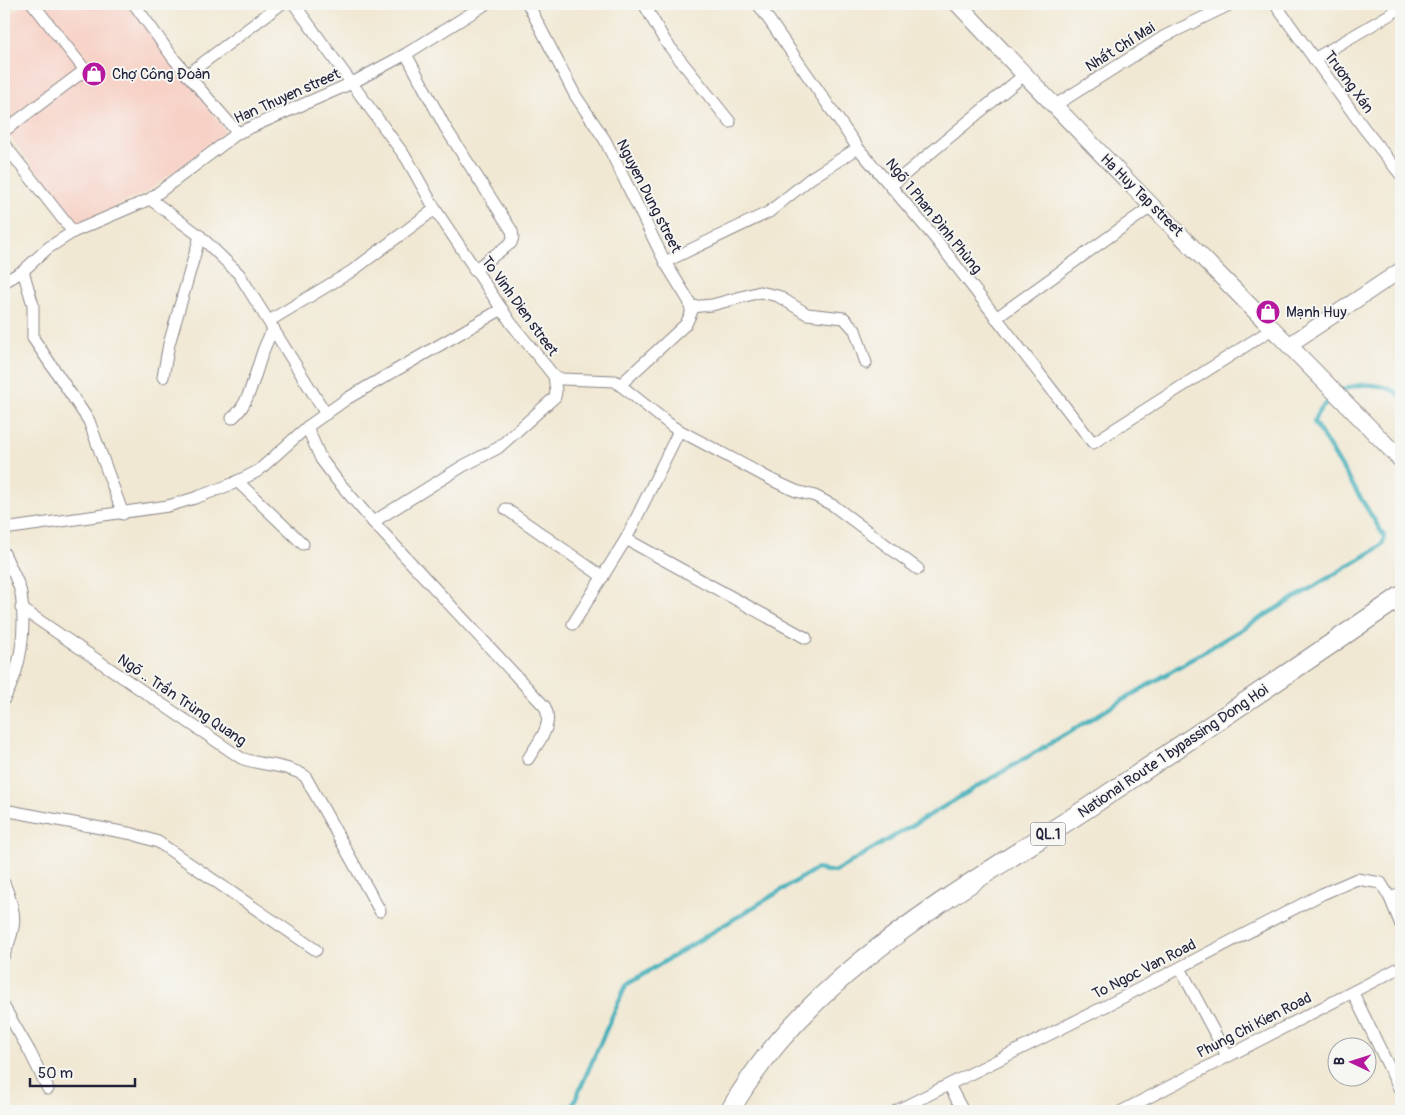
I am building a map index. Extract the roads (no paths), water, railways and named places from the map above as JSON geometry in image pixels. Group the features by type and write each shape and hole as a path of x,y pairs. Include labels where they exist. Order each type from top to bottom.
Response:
{"highway":[{"name":"National Route 1 bypassing Dong Hoi","path":"730,1111 744,1087 823,993 919,919 1155,763 1401,596"}],"main road":[{"name":"Ha Huy Tap street","path":"958,4 1054,106 1272,329 1328,383 1401,460"}],"street":[{"path":"4,130 85,70 33,4"},
{"path":"134,4 187,75 238,133"},
{"path":"187,75 281,4"},
{"name":"To Vinh Dien street","path":"294,4 407,159 435,209 474,270 554,376 562,379 615,381 679,430 774,481 796,491 815,496 834,506 918,569"},
{"name":"Han Thuyen street","path":"4,282 23,271 48,248 73,232 150,199 238,133 352,83 406,54 486,4"},
{"name":"Nguyen Dung street","path":"528,4 576,94 604,140 665,262 690,307"},
{"path":"644,4 665,41 730,122"},
{"name":"Ngõ 1 Phan Đình Phùng","path":"758,4 858,148 892,185 1093,443 1272,329"},
{"name":"Nhất Chí Mai","path":"1054,106 1165,36 1231,4"},
{"name":"Trương Xán","path":"1275,4 1363,127 1401,175"},
{"path":"1314,59 1401,8"},
{"path":"406,54 445,127 512,230 513,237 511,243 474,270"},
{"path":"892,185 1024,75"},
{"path":"4,144 73,232"},
{"path":"665,262 769,212 811,178 858,148"},
{"path":"150,199 200,236 239,274 326,414"},
{"path":"996,318 1152,206"},
{"path":"232,418 243,407 271,325 352,271 435,209"},
{"path":"163,377 169,344 200,236"},
{"path":"1290,346 1401,270"},
{"path":"23,271 33,304 33,338 89,421 123,514"},
{"path":"620,385 686,324 692,312 690,307 712,305 760,292 771,293 807,314 844,318 855,330 866,363"},
{"path":"4,529 123,514 195,498 237,481 258,471 307,427 373,383 502,309"},
{"path":"373,522 464,466 498,448 555,397 554,376"},
{"path":"307,427 321,459 373,522 544,707 549,716 549,724 528,759"},
{"path":"572,624 626,539 679,430"},
{"path":"237,481 303,544"},
{"path":"506,509 603,578"},
{"path":"626,539 806,638"},
{"path":"4,553 20,592 21,608 21,654 13,683 4,699"},
{"name":"Ngõ .. Trần Trùng Quang","path":"21,608 241,758 257,764 294,770 305,776 380,911"},
{"path":"4,810 134,834 158,842 316,950"},
{"name":"To Ngoc Van Road","path":"896,1111 1322,894 1357,879 1381,883 1390,898"},
{"path":"4,884 12,903 15,922 4,955"},
{"path":"1401,894 1390,898 1401,925"},
{"name":"Phung Chi Kien Road","path":"1122,1111 1401,967"},
{"path":"1180,968 1227,1056"},
{"path":"1353,993 1401,1092"},
{"path":"4,1007 30,1052 48,1089"},
{"path":"948,1085 963,1111"}],"waterway":[{"path":"1341,392 1355,386 1371,385 1388,388 1401,396"},
{"path":"575,1111 572,1107 626,985 816,869 834,872 1375,550 1383,543 1384,536 1314,422 1322,408 1335,397"}],"place":[{"name":"Chợ Công Đoàn","path":"94,74"},
{"name":"Mạnh Huy","path":"1268,312"}]}
